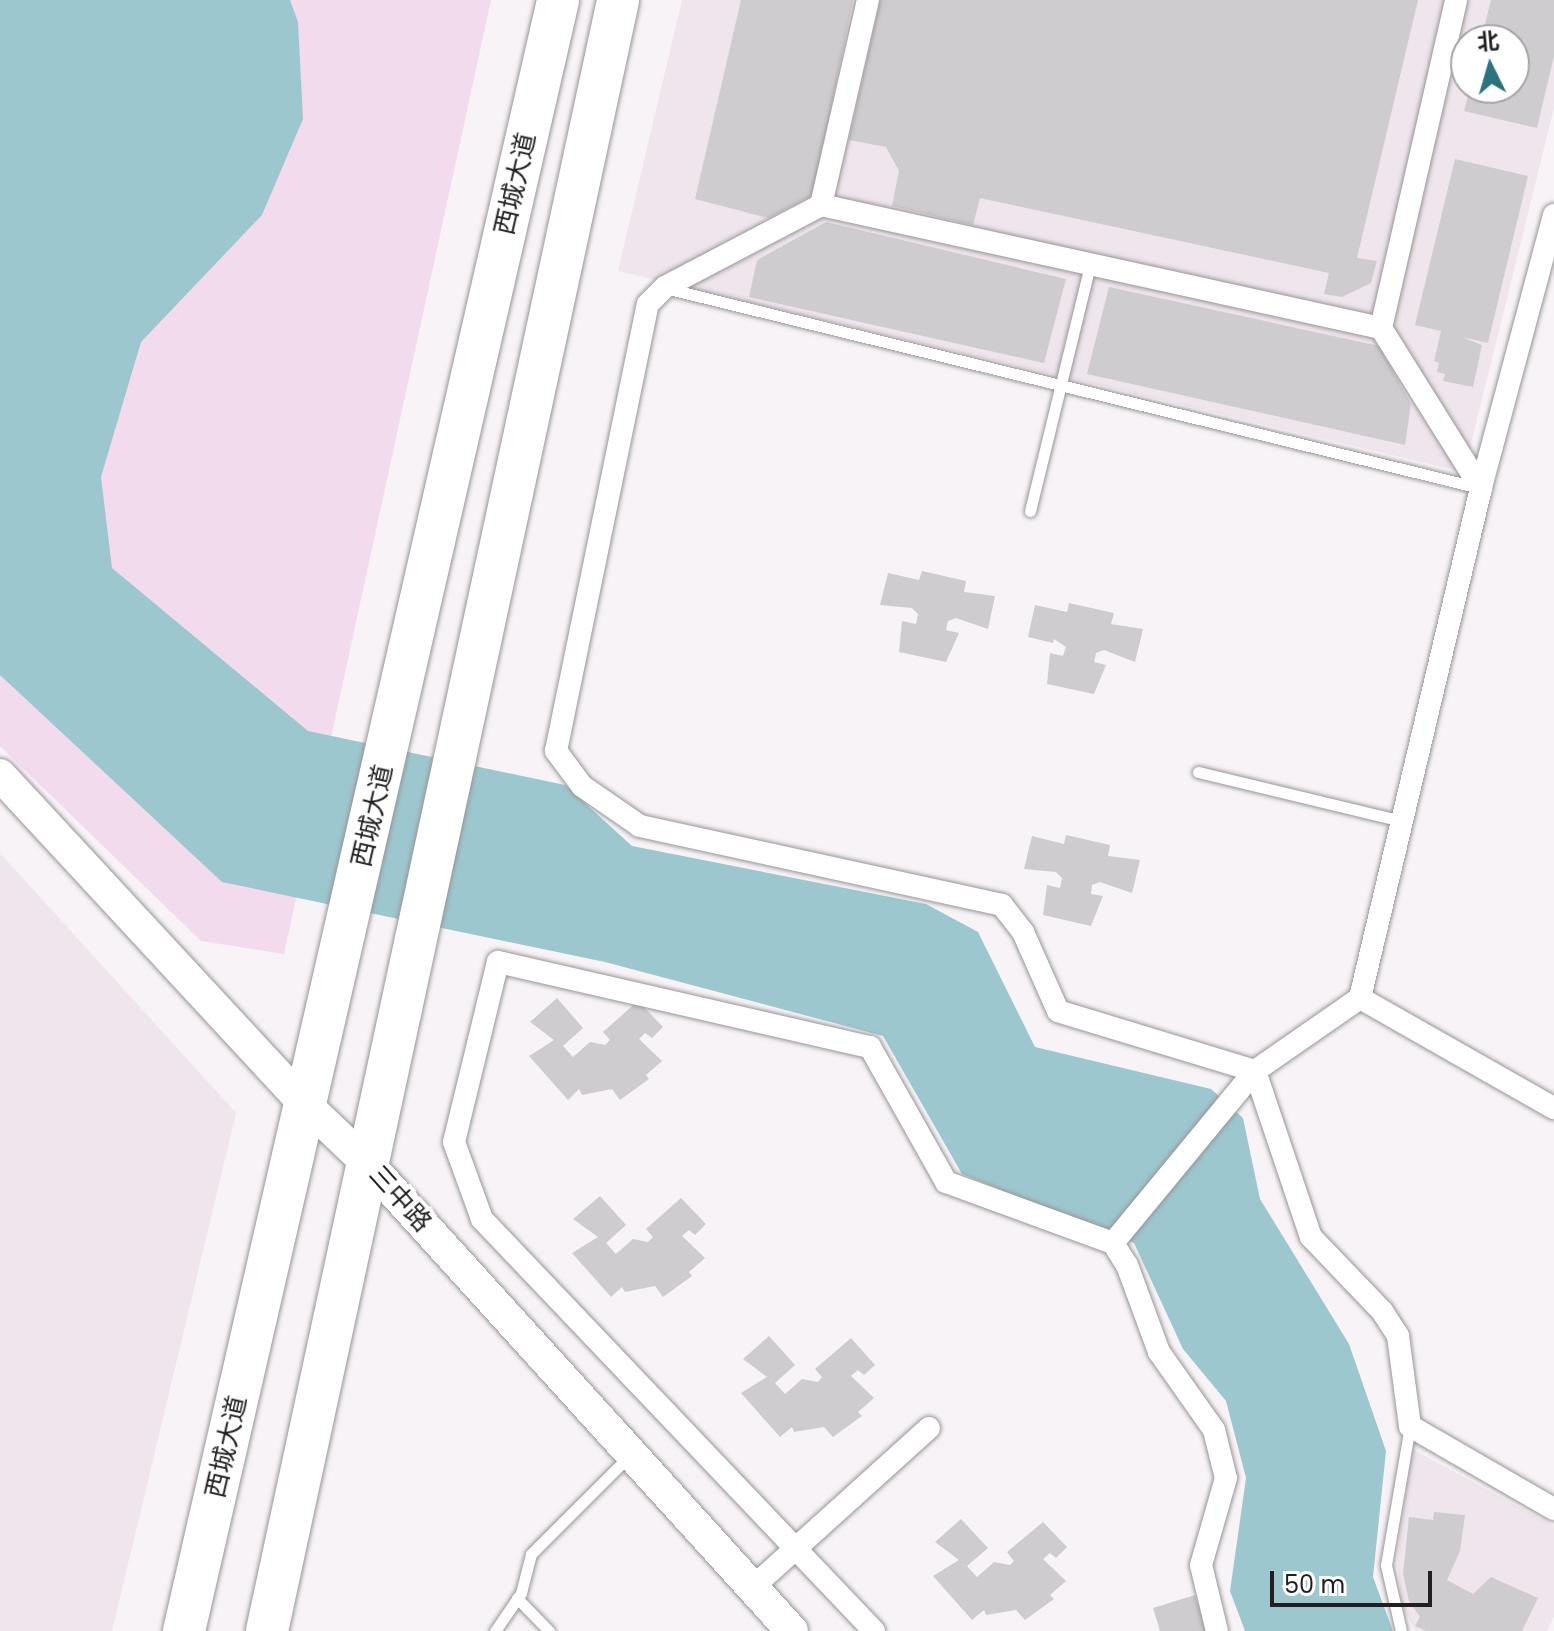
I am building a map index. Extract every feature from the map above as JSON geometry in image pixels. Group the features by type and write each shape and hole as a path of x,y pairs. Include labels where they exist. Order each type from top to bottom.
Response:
{"highway":[{"name":"西城大道","path":"184,1631 307,1106 558,0"},
{"path":"267,1631 370,1166 618,0"}],"main road":[{"name":"三中路","path":"0,775 307,1106 370,1166 792,1631"}],"street":[{"path":"821,205 868,0"},
{"path":"1456,0 1381,328 1481,488"},
{"path":"1255,1071 1058,1011 1023,932 1002,905 640,826 566,769 556,751 648,304 665,287 821,205 1381,328"},
{"path":"1113,1243 1255,1071 1360,998 1481,488 1554,215"},
{"path":"874,1631 796,1545 482,1219 454,1142 498,962 870,1047 946,1182 1113,1243 1127,1265 1159,1352 1214,1430 1226,1478 1201,1565 1217,1631"},
{"path":"1360,998 1554,1108"},
{"path":"1255,1071 1311,1237 1382,1311 1398,1336 1410,1426 1554,1509"},
{"path":"753,1587 929,1428"}],"lane":[{"path":"1030,511 1090,264"},
{"path":"665,287 1481,488"},
{"path":"1198,772 1402,821"},
{"path":"1401,1631 1386,1565 1410,1426"},
{"path":"495,1631 517,1598 531,1554 631,1454"},
{"path":"517,1598 549,1631"}],"shaded area":[{"path":"0,0 491,0 284,954 201,941 0,746"},
{"path":"682,0 1554,0 1554,108 1464,472 618,271"},
{"path":"0,853 236,1113 112,1631 0,1631"},
{"path":"1412,1449 1554,1526 1554,1616 1547,1631 1415,1631 1402,1605 1397,1560"}],"water":[{"path":"0,0 290,0 298,22 303,119 262,215 141,342 101,477 112,568 308,731 565,785 632,846 926,904 978,932 1035,1047 1211,1089 1243,1118 1260,1199 1349,1344 1386,1451 1373,1577 1393,1631 1245,1631 1230,1591 1246,1478 1226,1401 1183,1349 1134,1243 962,1174 883,1036 605,962 222,882 0,675"}],"building":[{"path":"741,0 853,0 813,195 768,218 695,199"},
{"path":"880,0 1418,0 1357,258 1377,261 1371,283 1342,297 1324,294 1329,273 980,198 973,225 892,206 899,171 886,147 849,140"},
{"path":"1491,0 1554,0 1554,56 1537,128 1464,111 1466,104 1530,104 1530,24 1485,24"},
{"path":"1455,159 1528,176 1488,343 1462,337 1482,345 1473,387 1443,381 1445,374 1437,372 1439,363 1434,361 1441,331 1415,325"},
{"path":"826,222 1066,279 1044,363 749,297 757,260"},
{"path":"1109,287 1379,346 1411,404 1405,445 1087,374"},
{"path":"922,571 966,581 964,592 995,596 988,629 956,618 948,621 946,630 959,633 946,662 899,652 902,621 916,624 918,614 912,608 880,605 888,573 919,580"},
{"path":"1069,603 1114,613 1111,624 1143,629 1135,662 1104,650 1096,653 1094,662 1106,665 1094,694 1047,684 1050,653 1063,656 1066,647 1054,639 1053,643 1028,637 1035,605 1067,612"},
{"path":"1066,835 1110,845 1108,856 1140,860 1132,893 1100,882 1092,885 1091,894 1103,896 1091,926 1043,915 1047,885 1060,888 1062,878 1056,872 1024,869 1032,836 1064,844"},
{"path":"557,998 583,1028 563,1046 573,1057 590,1042 605,1045 610,1040 603,1032 638,1001 663,1027 652,1038 645,1033 639,1039 662,1061 646,1075 649,1079 620,1100 612,1089 582,1095 579,1089 568,1100 529,1056 554,1040 530,1022"},
{"path":"600,1196 626,1225 606,1243 616,1254 633,1239 648,1242 653,1237 646,1229 681,1198 706,1224 695,1235 689,1230 682,1236 705,1258 689,1272 692,1276 663,1297 655,1286 625,1292 622,1287 611,1297 572,1253 598,1237 573,1219"},
{"path":"769,1336 795,1365 775,1383 785,1394 802,1379 818,1382 822,1377 815,1369 851,1338 875,1365 864,1375 858,1370 851,1376 874,1398 858,1412 862,1416 833,1437 824,1427 794,1432 792,1427 780,1437 741,1393 767,1377 743,1359"},
{"path":"1434,1512 1465,1515 1460,1551 1447,1580 1473,1594 1491,1577 1538,1598 1522,1631 1426,1631 1415,1626 1420,1617 1409,1601 1403,1574 1409,1517 1433,1520"},
{"path":"961,1519 988,1548 967,1566 977,1577 994,1562 1010,1565 1014,1561 1007,1552 1043,1522 1067,1547 1056,1558 1050,1553 1043,1559 1066,1581 1050,1595 1054,1599 1025,1620 1016,1610 986,1615 984,1610 972,1620 933,1576 959,1560 935,1542"},
{"path":"1195,1595 1206,1631 1160,1631 1153,1608"}]}
